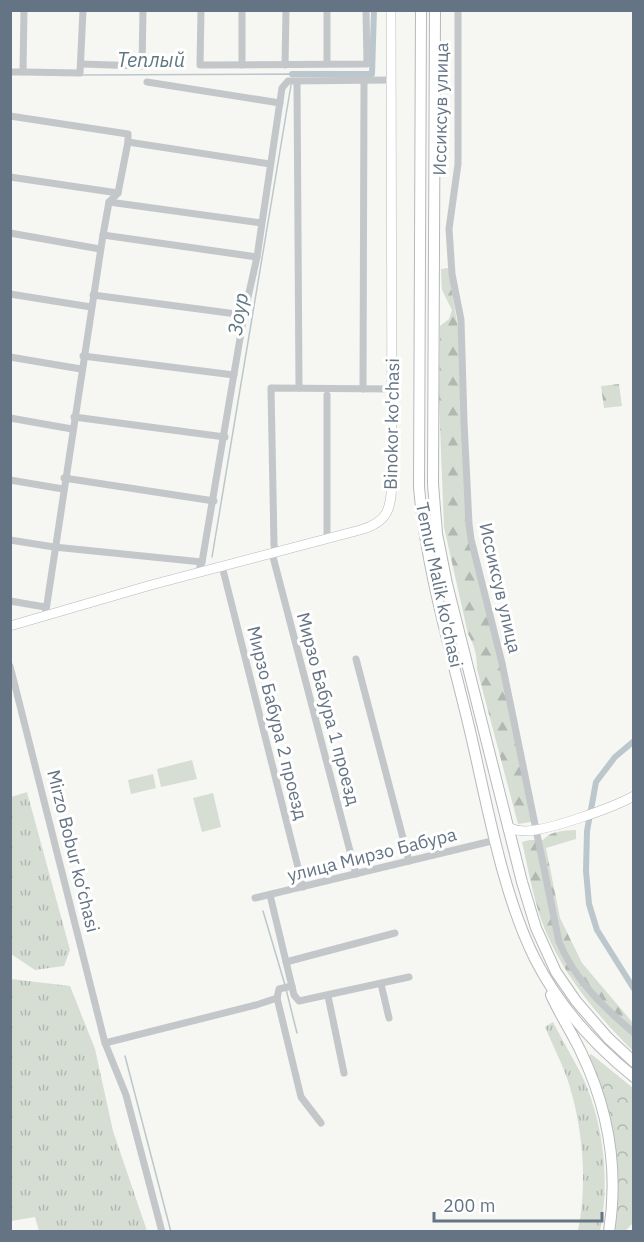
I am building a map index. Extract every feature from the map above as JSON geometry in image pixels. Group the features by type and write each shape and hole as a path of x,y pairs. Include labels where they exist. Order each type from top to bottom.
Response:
{"highway":[{"name":"Temur Malik ko'chasi","path":"421,10 419,487 425,536 496,840 514,906 535,959 551,986 577,1021 606,1053 633,1077"},
{"name":"Temur Malik ko'chasi","path":"435,10 433,484 437,534 447,584 513,848 536,928 556,972 591,1020 633,1062"},
{"path":"419,357 433,357"},
{"path":"535,959 559,1013 589,1069 604,1110 613,1172 609,1232"}],"main road":[{"name":"Binokor ko'chasi","path":"10,626 45,612 327,539 370,526 387,513 392,481 393,389 391,10"},
{"path":"513,848 523,837 537,830 618,804 633,796"},
{"path":"508,827 522,831 537,830"}],"street":[{"path":"23,72 24,10"},
{"path":"10,72 80,73 83,10"},
{"path":"82,64 142,66 143,10"},
{"path":"201,10 200,65 367,64 366,10"},
{"path":"242,10 242,65"},
{"path":"285,64 286,10"},
{"path":"327,10 327,64"},
{"name":"Иссиксув улица","path":"458,10 458,164 449,229 452,274 461,320 471,539 502,663 555,929 564,955 580,980 598,1001 633,1033"},
{"path":"198,572 214,501 244,315 257,257 282,87 288,81 391,80"},
{"path":"297,81 299,388 393,389"},
{"path":"363,389 364,81"},
{"path":"147,82 280,104"},
{"path":"10,116 128,134 118,193 109,202 102,235 45,612 10,601"},
{"path":"128,142 270,164"},
{"path":"10,177 118,193"},
{"path":"109,202 261,223"},
{"path":"10,233 100,249"},
{"path":"102,235 257,257"},
{"path":"10,294 91,307"},
{"path":"93,294 244,315"},
{"path":"83,356 234,375"},
{"path":"10,357 81,369"},
{"name":"Мирзо Бабура 1 проезд","path":"299,388 272,388 274,552 356,874"},
{"path":"327,395 327,539"},
{"path":"74,417 225,437"},
{"path":"10,418 72,429"},
{"path":"64,478 214,501"},
{"path":"10,480 63,489"},
{"path":"10,540 54,547 202,562"},
{"name":"Мирзо Бабура 2 проезд","path":"222,566 303,887"},
{"path":"356,658 409,861"},
{"name":"Mirzo Bobur ko‘chasi","path":"10,666 105,1043 126,1095 162,1232"},
{"name":"улица Мирзо Бабура","path":"255,898 496,840"},
{"path":"270,895 294,995 299,1001 409,978"},
{"path":"286,962 395,933"},
{"path":"381,984 389,1017"},
{"path":"292,986 279,989 277,998 301,1096 321,1123"},
{"path":"328,996 344,1073"},
{"path":"105,1043 277,998"}],"green space":[{"path":"448,268 458,328 469,524 533,813 531,822 518,824 477,669 475,651 468,634 444,527 439,399 440,326 449,319 452,310 442,290 441,269"},
{"path":"619,384 622,406 604,408 601,386"},
{"path":"192,760 197,779 161,787 157,769"},
{"path":"153,774 156,788 131,794 128,780"},
{"path":"27,792 70,950 64,966 35,970 11,954 11,797"},
{"path":"213,793 221,827 202,832 193,798"},
{"path":"576,830 576,839 546,848 560,918 582,963 633,1023 633,1051 595,1010 563,966 546,932 535,899 522,842 543,840 554,833"},
{"path":"11,979 70,986 95,1049 113,1131 147,1231 39,1231 35,1217 11,1221"},
{"path":"553,1022 584,1080 596,1116 605,1174 600,1231 578,1231 583,1194 580,1135 567,1078 545,1027"},
{"path":"591,1054 633,1088 633,1223 625,1231 615,1231 617,1163 605,1100 589,1056"}],"waterway":[{"path":"292,74 372,74 374,10"},
{"name":"Теплый","path":"83,75 292,74 292,77"},
{"name":"Зоур","path":"212,557 291,85"},
{"path":"634,741 615,757 596,782 587,831 586,871 589,904 597,930 634,989"},
{"path":"263,911 285,985"},
{"path":"286,989 297,1033"},
{"path":"125,1056 171,1232"}]}
